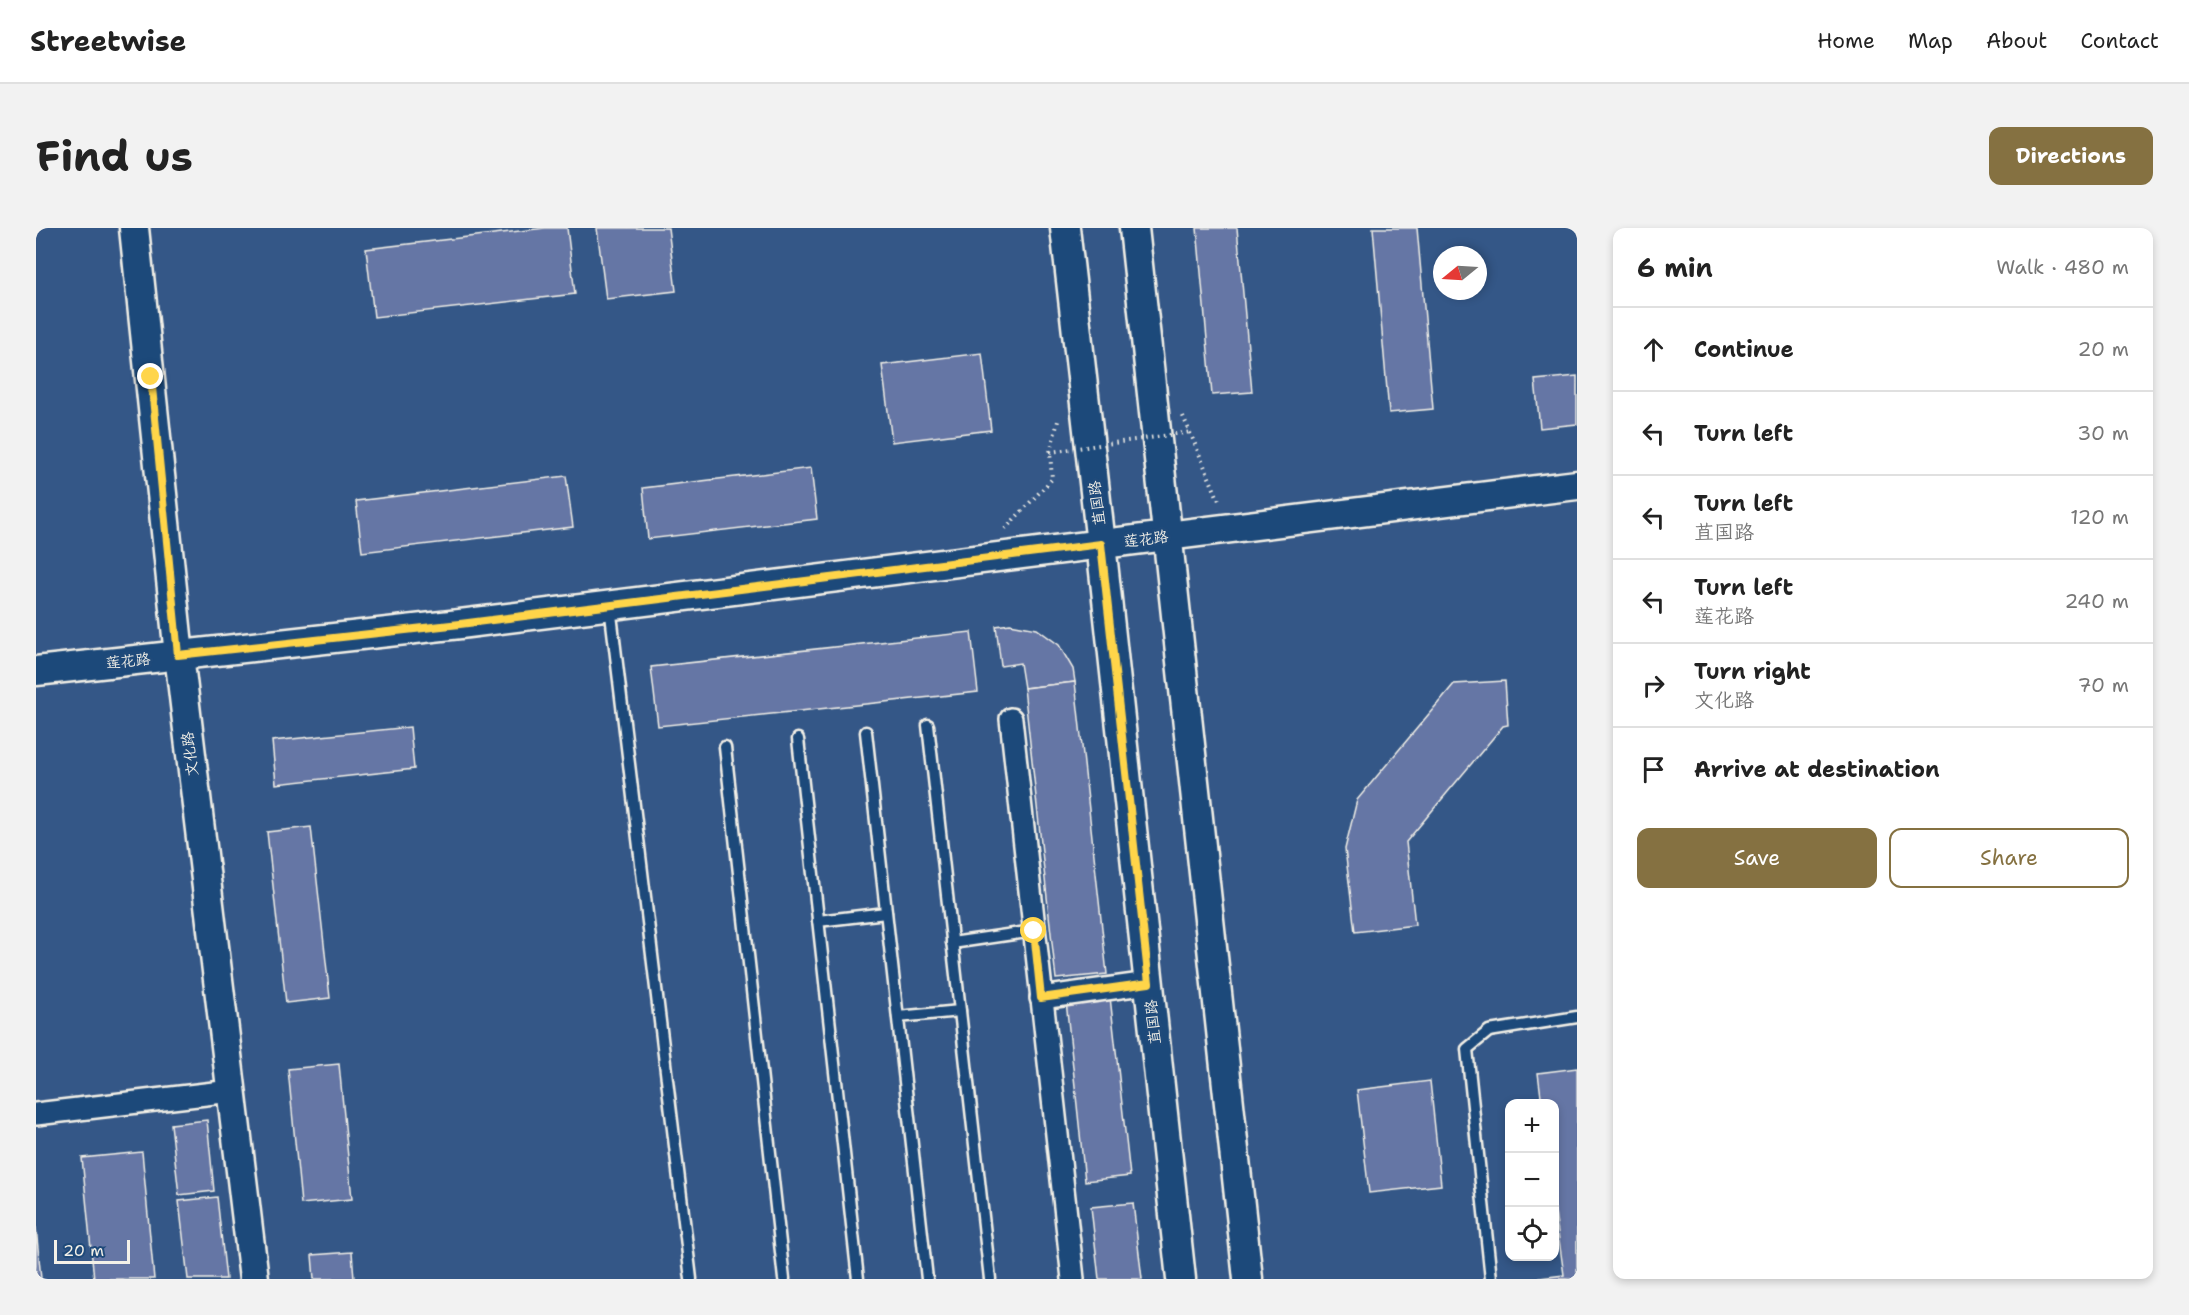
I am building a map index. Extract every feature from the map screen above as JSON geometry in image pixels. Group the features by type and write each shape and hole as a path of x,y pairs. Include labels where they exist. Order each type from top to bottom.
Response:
{"street":[{"name":"文化路","path":"134,228 178,655 254,1279"},
{"name":"苴国路","path":"1065,228 1181,1279"},
{"path":"1134,228 1248,1279"},
{"name":"莲花路","path":"36,671 610,606 1577,485"},
{"path":"1011,719 1073,1279"},
{"path":"1041,998 1149,983"},
{"path":"36,1114 231,1091"}],"lane":[{"path":"610,606 691,1279"},
{"path":"928,725 990,1279"},
{"path":"866,732 927,1279"},
{"path":"798,739 858,1279"},
{"path":"725,747 784,1279"},
{"path":"819,921 886,913"},
{"path":"952,943 1034,931"},
{"path":"898,1017 960,1011"},
{"path":"1491,1279 1467,1049 1489,1030 1577,1017"}],"path":[{"path":"977,560 1052,479 1050,452 1191,432 1231,528"}],"building":[{"path":"545,228 567,228 575,294 374,317 366,249"},
{"path":"597,228 668,228 676,291 606,299"},
{"path":"1197,228 1237,228 1252,392 1212,395"},
{"path":"1373,228 1417,228 1433,409 1389,413"},
{"path":"982,353 991,430 892,442 882,365"},
{"path":"1577,376 1577,424 1540,428 1535,380"},
{"path":"811,468 817,519 648,539 643,488"},
{"path":"566,476 573,527 362,552 356,501"},
{"path":"1010,624 1037,629 1059,645 1073,669 1075,682 1024,688 1020,663 1001,666 996,626"},
{"path":"971,632 978,692 658,726 651,667"},
{"path":"1505,681 1508,725 1503,726 1406,842 1415,925 1355,932 1345,849 1357,800 1454,684"},
{"path":"1075,682 1107,974 1056,979 1024,688"},
{"path":"410,727 414,769 276,784 272,741"},
{"path":"311,827 330,998 286,1003 267,832"},
{"path":"1110,997 1130,1176 1085,1181 1066,1001"},
{"path":"339,1064 352,1199 301,1204 288,1069"},
{"path":"1577,1068 1577,1279 1531,1279 1564,1275 1559,1240 1559,1099 1541,1099 1538,1073"},
{"path":"1430,1081 1441,1185 1369,1193 1357,1090"},
{"path":"207,1120 214,1191 179,1195 171,1124"},
{"path":"142,1152 154,1279 94,1279 82,1158"},
{"path":"217,1197 226,1279 188,1279 179,1201"},
{"path":"1133,1203 1142,1279 1099,1279 1091,1207"},
{"path":"36,1227 41,1279 36,1279"},
{"path":"352,1252 354,1279 314,1279 312,1255"}],"route":[{"path":"151,377 178,655 460,624 1101,544 1149,983 1041,998 1034,931"}]}
